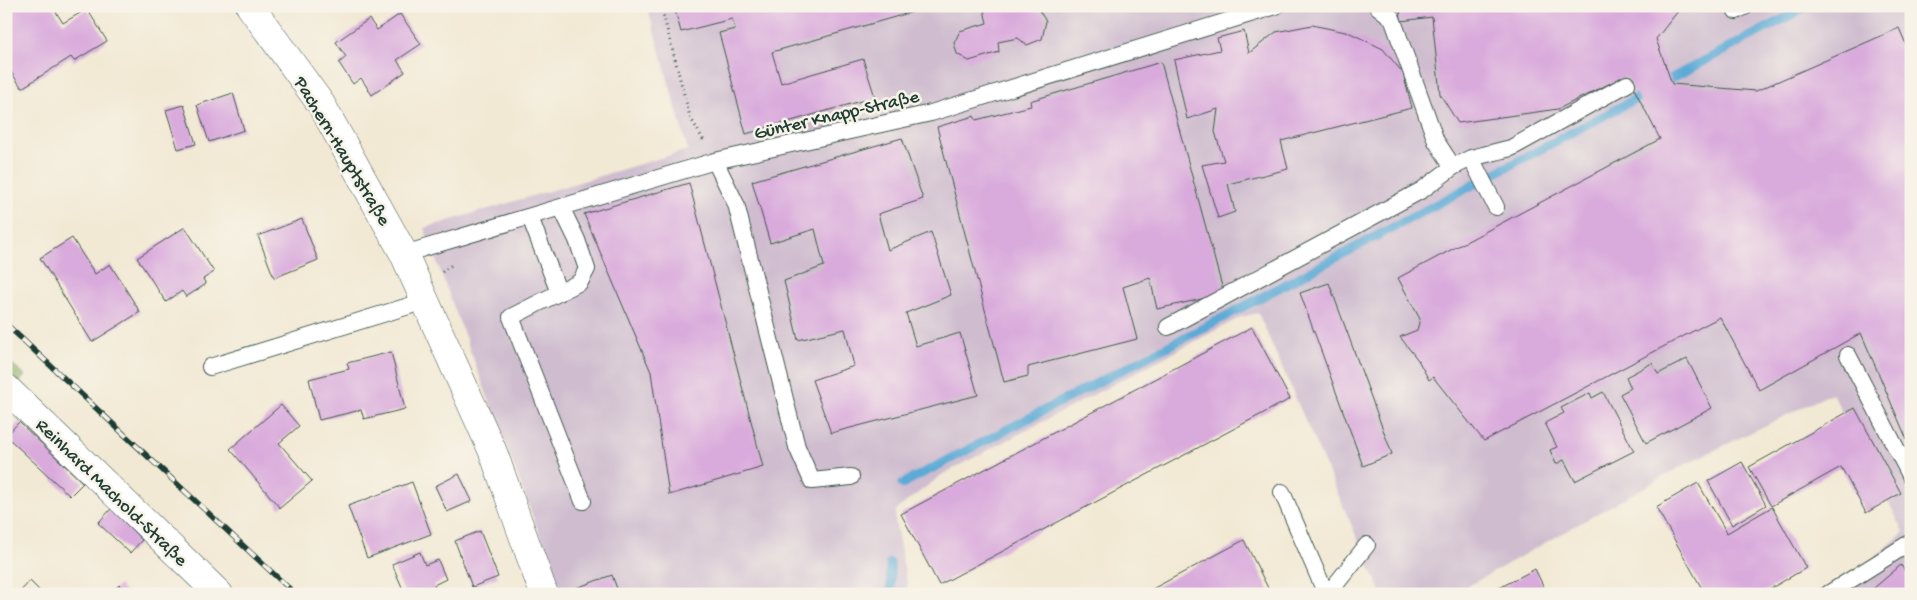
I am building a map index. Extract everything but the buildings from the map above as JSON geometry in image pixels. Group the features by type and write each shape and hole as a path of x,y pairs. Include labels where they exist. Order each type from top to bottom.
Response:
{"main road":[{"name":"Pachern-Hauptstraße","path":"250,6 321,104 404,254 493,452 544,594"},
{"name":"Reinhard Machold-Straße","path":"6,388 219,594"}],"lane":[{"name":"Günter Knapp-Straße","path":"404,254 715,161 931,113 1276,6"},
{"path":"1377,6 1392,18 1436,141 1453,168"},
{"path":"1168,327 1422,190 1471,158 1511,148 1627,84"},
{"path":"1471,158 1496,207"},
{"path":"715,161 736,204 797,447 812,481 851,477"},
{"path":"561,207 577,240 587,269 580,282 511,317 583,500"},
{"path":"530,216 560,293"},
{"path":"210,367 425,301"},
{"path":"1848,355 1911,477"},
{"path":"1282,492 1327,594 1367,545"},
{"path":"1828,594 1911,542"}],"path":[{"path":"661,6 690,117 715,161"}],"shaded area":[{"path":"647,6 1911,6 1911,594 1833,594 1904,532 1832,393 1682,466 1454,594 1382,594 1258,313 1241,317 943,474 896,510 895,520 909,594 562,594 424,228 688,150"}],"green space":[{"path":"6,359 25,375 6,401"}],"waterway":[{"path":"1670,79 1808,6"},
{"path":"902,484 1205,327 1637,98"},
{"path":"890,563 891,594"}],"railway":[{"path":"6,324 295,594"}]}
